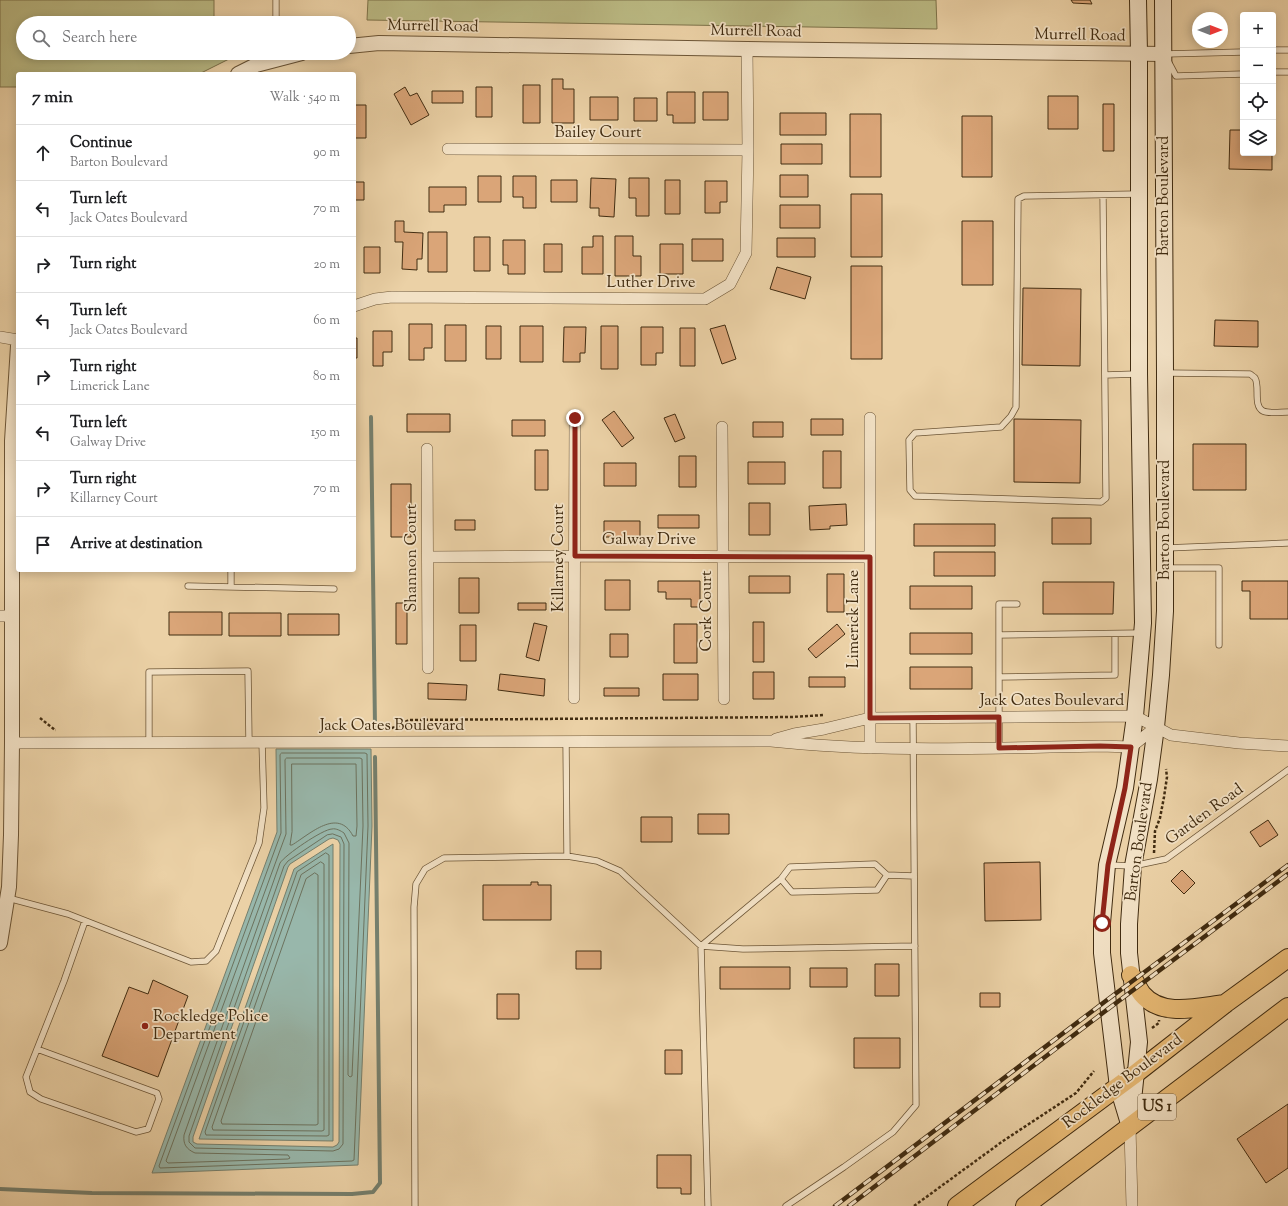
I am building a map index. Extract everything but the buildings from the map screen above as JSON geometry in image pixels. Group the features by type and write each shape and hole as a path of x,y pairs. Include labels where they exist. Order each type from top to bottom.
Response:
{"main road":[{"name":"Barton Boulevard","path":"1130,1127 1118,1087 1102,953 1102,923 1108,865 1125,788 1131,747 1142,633 1139,374 1140,54 1138,0"},
{"name":"Barton Boulevard","path":"1130,1127 1139,1042 1129,953 1129,924 1133,866 1149,779 1156,727 1162,654 1165,568 1163,0"},
{"path":"1139,374 1165,373"},
{"path":"1142,549 1165,548"},
{"name":"Rockledge Boulevard","path":"957,1206 1118,1087 1288,958"},
{"path":"1131,975 1142,994 1151,1002 1163,1007 1179,1009 1226,1004"},
{"name":"US 1","path":"1025,1206 1288,1007"}],"street":[{"name":"Murrell Road","path":"356,45 379,43 747,50 1164,54"},
{"name":"Luther Drive","path":"356,305 375,299 392,297 705,299 730,284 746,253 748,150 747,50"},
{"path":"242,72 270,60"},
{"name":"Bailey Court","path":"448,149 748,150"},
{"path":"0,337 16,340"},
{"name":"Killarney Court","path":"574,698 575,418"},
{"name":"Limerick Lane","path":"870,418 870,748"},
{"path":"0,943 7,897 10,850 12,743 6,616 16,419"},
{"name":"Cork Court","path":"722,427 724,699"},
{"name":"Shannon Court","path":"427,448 428,668"},
{"name":"Galway Drive","path":"428,557 870,557"},
{"name":"Jack Oates Boulevard","path":"771,741 794,734 824,729 870,718 1135,716 1171,735 1239,743 1288,746"},
{"path":"1131,747 1156,727"},
{"name":"Jack Oates Boulevard","path":"12,743 771,741 816,746 913,749 1100,746 1131,747"},
{"path":"1130,1127 1132,1206"}],"lane":[{"path":"276,0 276,16"},
{"path":"1276,50 1288,50"},
{"path":"1240,52 1164,54 1176,76 1240,74"},
{"path":"1276,72 1288,72"},
{"path":"1104,195 1106,498 1101,502 915,496 910,490 909,440 915,433 1001,427 1011,416 1016,407 1018,199 1024,196 1139,194"},
{"path":"1165,373 1250,374 1255,378 1258,407 1267,412 1288,412"},
{"path":"1105,375 1139,374"},
{"path":"1165,548 1288,543"},
{"path":"1165,568 1219,568 1219,645"},
{"path":"231,572 231,587"},
{"path":"188,586 334,589"},
{"path":"999,748 999,604 1017,604"},
{"path":"999,635 1142,633"},
{"path":"999,677 1115,675 1115,634"},
{"path":"149,742 149,672 248,672 249,742"},
{"path":"786,1206 893,1132 916,1105 913,717"},
{"path":"566,741 567,856"},
{"path":"7,897 68,914 191,962 206,961 216,951 259,843 264,808 262,742"},
{"name":"Garden Road","path":"1108,865 1133,866 1166,859 1288,770"},
{"path":"416,1206 414,907 416,884 425,868 444,858 567,856 598,861 620,871 701,946 744,949 915,946"},
{"path":"701,946 781,879 790,867 875,864 887,875 914,876"},
{"path":"781,879 792,892 876,890 887,875"},
{"path":"37,1049 157,1094 158,1099 148,1129 136,1132 41,1099 30,1092 26,1077 85,921"},
{"path":"701,946 708,1206"}],"path":[{"path":"386,729 396,727 409,720 784,717 827,715"},
{"path":"40,718 55,730 62,730"},
{"path":"1147,1032 1159,1023 1160,1015"},
{"path":"914,1206 1003,1141 1076,1094 1094,1070"}],"shaded area":[{"path":"0,0 214,0 214,16 16,16 16,60 227,60 203,72 16,72 16,87 0,87"},
{"path":"368,0 936,0 937,29 367,20"}],"water":[{"path":"276,749 371,749 372,826 358,1165 152,1173 277,832","holes":["333,838 338,840 340,844 339,1142 333,1147 197,1144 193,1142 193,1137 288,867 290,864 329,839"]},
{"path":"333,844 333,1141 199,1139 294,869"}],"waterway":[{"path":"371,417 375,727"},
{"path":"0,1189 92,1193 352,1194 373,1192 380,1183 375,757"}],"railway":[{"path":"835,1206 1288,865"},
{"path":"849,1206 1288,874"}],"place":[{"name":"Rockledge Police Department","path":"145,1026"}],"route":[{"path":"575,418 575,556 870,557 870,718 999,717 999,748 1100,746 1131,747 1125,788 1108,865 1102,923"}]}
